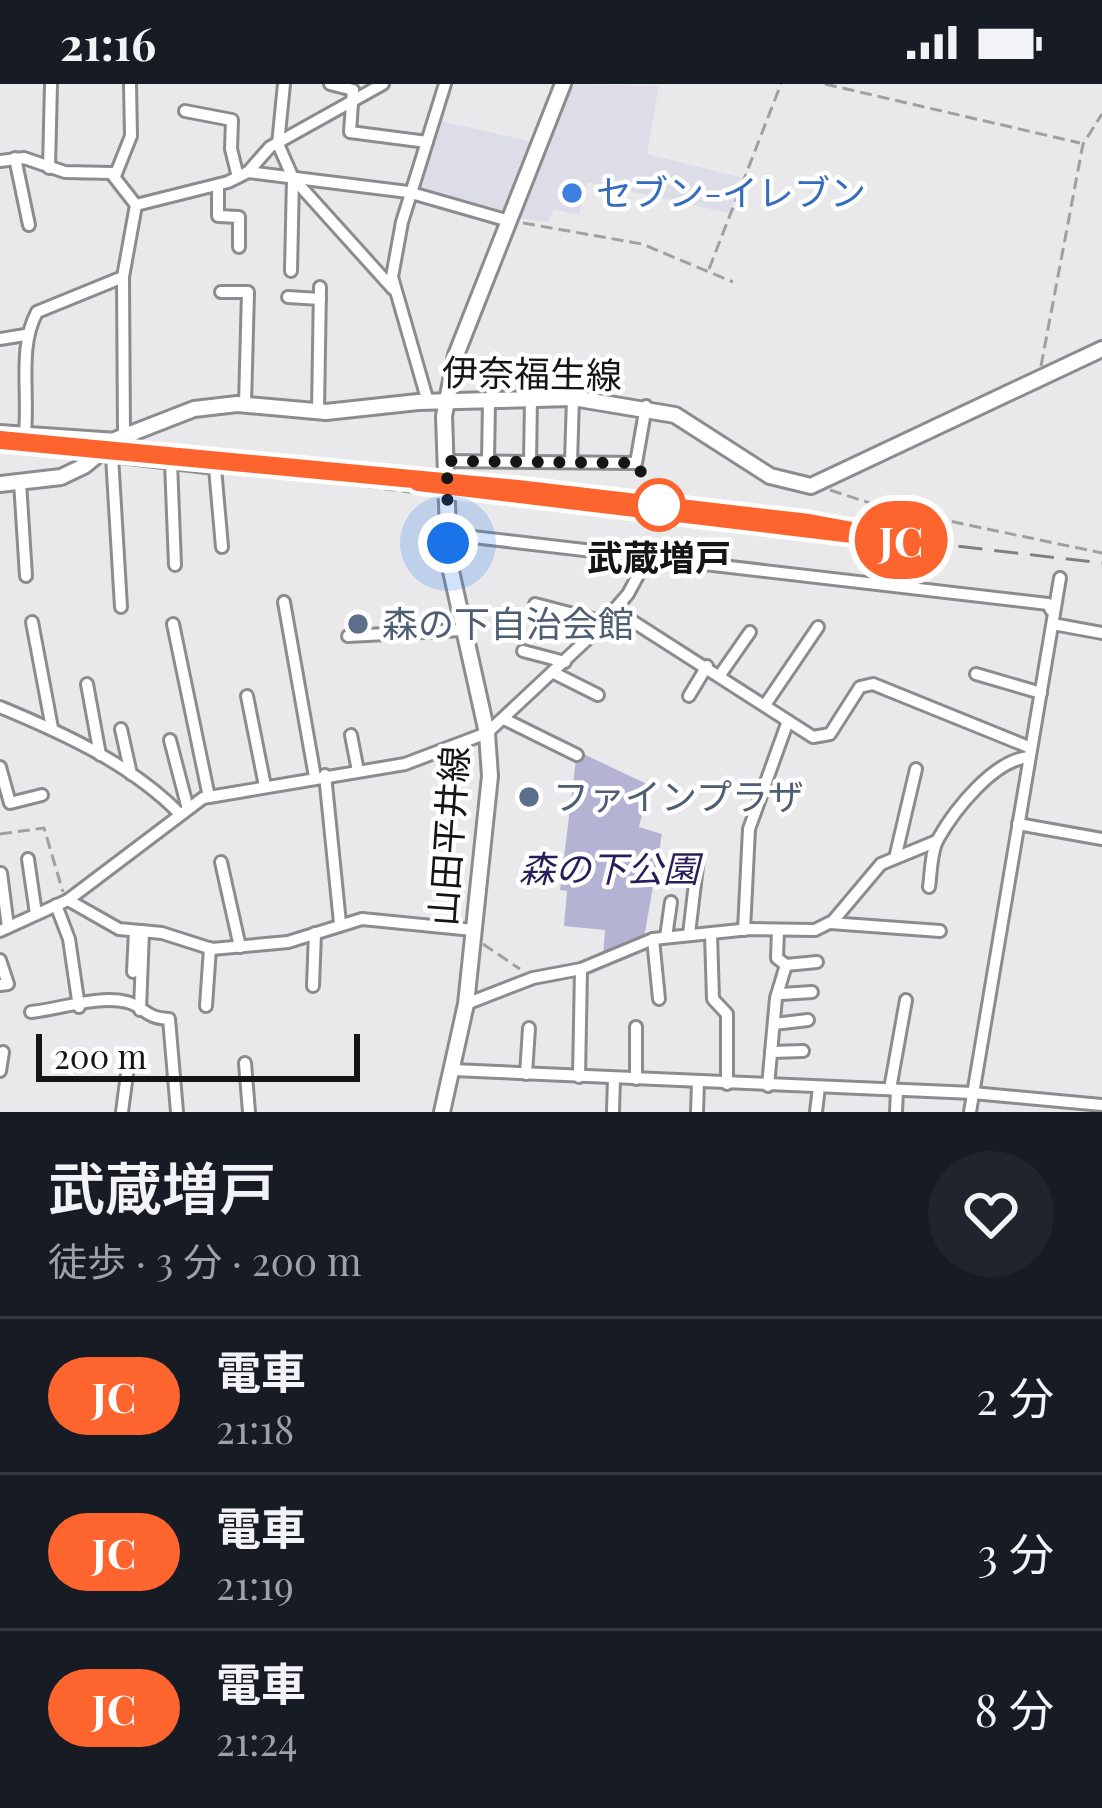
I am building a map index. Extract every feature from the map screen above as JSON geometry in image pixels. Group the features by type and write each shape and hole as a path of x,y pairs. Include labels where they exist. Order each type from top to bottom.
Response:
{"main road":[{"name":"山田平井線","path":"442,1112 466,1004 490,776 487,733 462,630 447,534 445,403 456,356 563,84"},
{"name":"伊奈福生線","path":"0,484 62,477 108,454 121,437 194,409 245,404 318,412 428,402 573,398 646,406 702,429 776,479 811,486 1102,349"}],"street":[{"path":"49,168 51,84"},
{"path":"115,176 131,136 130,84"},
{"path":"284,84 278,144 293,178 393,289"},
{"path":"330,84 353,90 350,132 427,142"},
{"path":"136,205 243,175 278,144 383,84"},
{"path":"428,402 393,289 394,256 445,84"},
{"path":"185,111 232,119 230,149 243,175"},
{"path":"15,158 29,225"},
{"path":"0,161 15,158 49,168 115,176 136,205 123,278 121,437 0,430"},
{"path":"243,175 411,195 509,221"},
{"path":"291,271 293,178"},
{"path":"218,185 218,216 239,217 239,247"},
{"path":"25,432 29,392 25,335 37,312 123,278"},
{"path":"221,292 248,292 245,404"},
{"path":"288,298 320,293 318,412"},
{"path":"0,339 25,335"},
{"path":"530,462 531,398"},
{"path":"572,462 573,398"},
{"path":"488,461 489,402"},
{"path":"447,461 636,463 646,406"},
{"path":"121,607 108,454 215,468 222,547"},
{"path":"171,462 175,566"},
{"path":"20,482 26,576"},
{"path":"447,534 1048,604 1053,624 970,1112"},
{"path":"2,873 4,929 62,903 209,796 405,764 487,733 554,674 615,610 649,555"},
{"path":"1051,610 1060,578"},
{"path":"284,602 320,776 340,923"},
{"path":"535,604 604,622"},
{"path":"615,610 788,721 823,737 860,687 873,684 1030,752"},
{"path":"32,622 52,728"},
{"path":"173,624 209,796"},
{"path":"1053,624 1102,633"},
{"path":"765,706 818,627"},
{"path":"348,636 462,630"},
{"path":"720,675 750,632"},
{"path":"523,651 565,662"},
{"path":"689,696 707,666"},
{"path":"554,674 598,694"},
{"path":"976,674 1040,692"},
{"path":"87,684 100,755"},
{"path":"247,696 265,786"},
{"path":"0,707 100,755 184,812"},
{"path":"504,719 577,754"},
{"path":"744,930 749,829 788,721"},
{"path":"121,730 131,774"},
{"path":"351,735 358,771"},
{"path":"170,740 184,812"},
{"path":"928,887 937,841 996,771 1030,752"},
{"path":"0,767 10,803 42,795"},
{"path":"896,854 916,769"},
{"path":"1018,824 1102,839"},
{"path":"830,922 869,874 896,854 937,841"},
{"path":"689,934 698,858"},
{"path":"28,859 36,914"},
{"path":"221,862 240,947"},
{"path":"659,999 660,938 671,902"},
{"path":"62,903 104,924 210,948 315,933 340,923 401,919 472,933"},
{"path":"62,903 79,1007"},
{"path":"466,1004 533,978 581,969 660,938 744,930 803,933 830,922 940,931"},
{"path":"778,930 777,958 786,965 817,962"},
{"path":"133,972 139,931"},
{"path":"139,931 140,1010"},
{"path":"313,986 315,933"},
{"path":"711,934 713,999 727,1015 727,1084"},
{"path":"206,1006 210,948"},
{"path":"0,960 8,984 0,985"},
{"path":"768,1086 786,965"},
{"path":"578,1077 581,969"},
{"path":"781,994 812,992"},
{"path":"31,1012 103,1000 128,1002 145,1018 170,1019 177,1112"},
{"path":"896,1112 893,1089 906,1000"},
{"path":"774,1024 808,1020"},
{"path":"636,1027 636,1079"},
{"path":"526,1074 529,1028"},
{"path":"771,1052 803,1051"},
{"path":"0,1071 3,1052"},
{"path":"245,1063 249,1112"},
{"path":"452,1070 973,1093 1102,1105"},
{"path":"122,1112 127,1074"},
{"path":"613,1112 614,1078"},
{"path":"698,1082 698,1112"},
{"path":"816,1112 819,1087"}],"path":[{"path":"708,271 781,84"},
{"path":"825,84 1083,144"},
{"path":"1040,376 1083,144 1102,114"},
{"path":"509,221 642,244 733,282"},
{"path":"215,468 448,497"},
{"path":"848,496 1065,550 1102,553"},
{"path":"0,834 44,828 63,886 62,903"},
{"path":"472,933 533,978"}],"shaded area":[{"path":"571,84 659,86 647,154 743,178 729,213 587,182 579,215 554,209 548,222 519,218"},
{"path":"437,120 533,142 503,216 417,189"}],"green space":[{"name":"森の下公園","path":"577,751 649,785 639,827 662,834 644,938 603,957 605,930 564,926 567,891 560,890"}],"railway":[{"path":"0,440 518,489 809,523 901,540"},
{"path":"887,538 1102,563"}],"train":[{"name":"JC","path":"0,440 103,446 518,489 809,523 902,540 418,482"}],"place":[{"name":"セブン-イレブン","path":"572,193"},
{"name":"武蔵増戸","path":"659,505"},
{"name":"森の下自治会館","path":"358,624"},
{"name":"ファインプラザ","path":"529,797"}],"route":[{"path":"448,543 447,461 636,463 659,505"}]}
